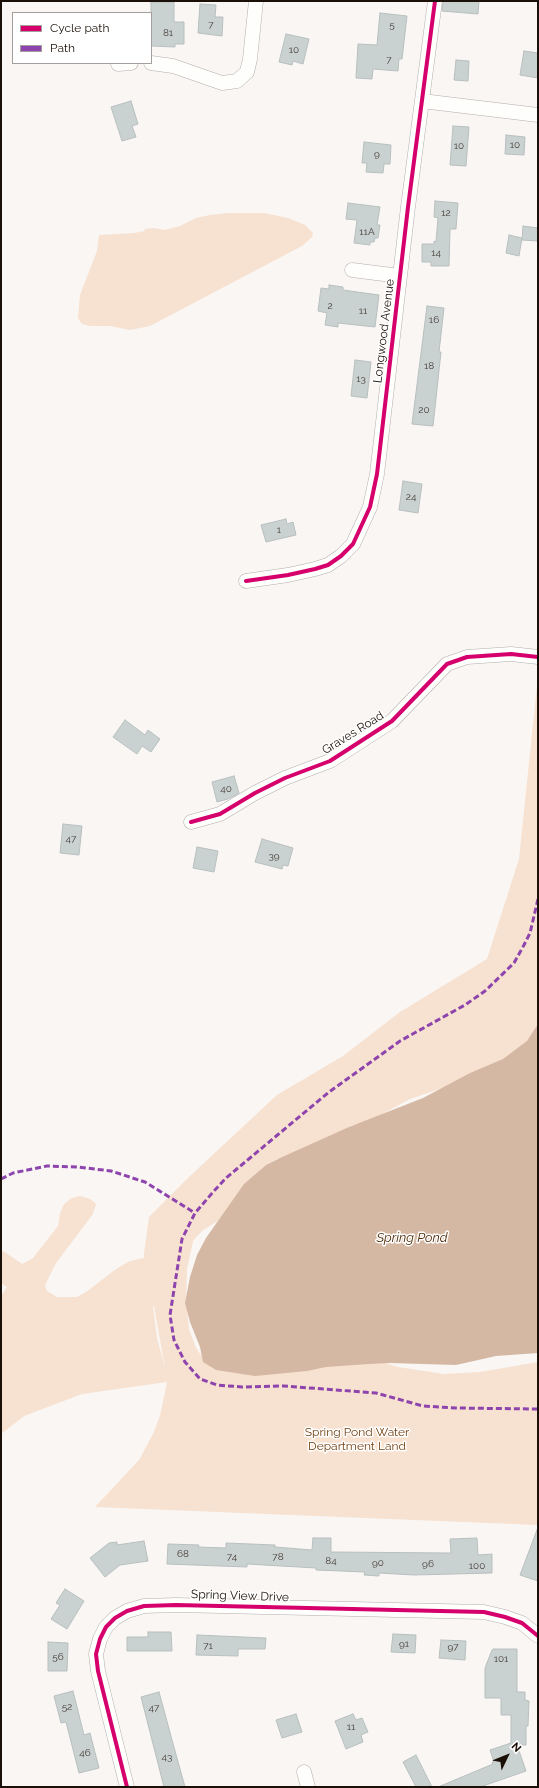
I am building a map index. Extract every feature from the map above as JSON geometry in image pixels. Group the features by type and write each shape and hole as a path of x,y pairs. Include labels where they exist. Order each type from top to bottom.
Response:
{"street":[{"path":"152,63 173,66 222,83 237,81 247,72 250,59 256,1"},
{"name":"Longwood Avenue","path":"246,581 294,574 328,565 341,556 352,544 370,507 377,474 400,276 435,1"},
{"path":"422,101 538,115"},
{"path":"352,270 400,276"},
{"name":"Graves Road","path":"191,822 220,814 255,793 279,781 330,762 392,721 447,664 467,657 511,654 538,657"},
{"name":"Spring View Drive","path":"127,1787 98,1671 96,1654 100,1639 106,1627 115,1618 128,1611 144,1606 176,1605 484,1612 522,1623 538,1636"},
{"path":"304,1772 308,1787"}],"green space":[{"path":"228,213 264,213 288,218 305,225 313,233 312,237 302,246 150,326 130,330 110,326 90,326 82,324 78,318 80,295 97,251 99,235 134,233 145,231 144,229 154,228 165,230 180,226 196,218"},
{"name":"Spring Pond Water Department Land","path":"538,676 538,1042 469,1079 410,1099 371,1120 353,1125 333,1137 275,1160 263,1167 218,1221 203,1230 193,1241 187,1269 186,1298 189,1329 196,1348 203,1358 320,1365 382,1362 398,1367 444,1374 480,1372 538,1362 538,1525 95,1507 139,1460 153,1434 160,1416 167,1382 82,1394 24,1416 1,1434 1,1296 7,1287 1,1283 1,1251 5,1252 22,1264 33,1258 58,1226 60,1213 64,1204 72,1198 80,1196 90,1199 96,1204 93,1214 56,1263 45,1285 47,1291 57,1297 77,1297 116,1269 130,1261 144,1258 149,1217 190,1176 277,1095 343,1056 400,1012 487,959 519,859","holes":["154,1306 165,1368 157,1338"]}],"water":[{"name":"Spring Pond","path":"538,1024 538,1353 496,1356 456,1365 390,1363 369,1364 326,1367 307,1371 255,1376 216,1370 203,1362 200,1347 190,1322 185,1303 190,1277 197,1255 206,1238 244,1184 266,1165 280,1158 349,1127 423,1098 470,1073 503,1059 527,1041"}],"building":[{"path":"443,1 479,1 478,14 442,11"},
{"path":"151,2 174,2 174,22 184,22 184,44 175,44 175,47 152,46"},
{"path":"200,4 216,5 215,17 223,17 222,36 198,33"},
{"path":"380,13 407,16 402,59 399,59 398,71 373,69 372,79 356,78 358,44 377,45"},
{"path":"286,34 309,39 303,64 293,61 292,65 279,62"},
{"path":"524,51 538,53 538,78 520,75"},
{"path":"456,60 469,61 468,81 454,80"},
{"path":"131,101 138,124 132,126 136,137 122,141 111,107"},
{"path":"453,126 469,127 466,166 450,165"},
{"path":"506,135 525,137 524,155 505,154"},
{"path":"364,142 391,145 390,164 384,164 383,173 366,172 367,163 362,163"},
{"path":"435,201 458,203 456,229 450,229 449,266 431,266 431,262 422,262 422,244 434,244 434,241 436,242 438,218 434,217"},
{"path":"348,203 380,207 377,225 380,225 378,238 375,238 374,242 370,242 370,245 354,243 357,220 346,219"},
{"path":"523,226 538,228 538,241 522,240"},
{"path":"509,235 522,238 519,256 506,253"},
{"path":"329,285 343,287 343,290 379,295 375,327 338,323 338,327 325,325 327,313 318,311 321,288 329,289"},
{"path":"427,306 444,308 433,426 412,424"},
{"path":"355,360 371,362 367,398 351,396"},
{"path":"403,481 422,484 418,513 399,510"},
{"path":"286,519 287,524 293,522 296,535 266,542 261,525"},
{"path":"125,720 145,735 148,730 160,739 151,752 142,746 137,754 113,737"},
{"path":"234,776 239,793 228,799 217,802 212,782"},
{"path":"63,824 82,826 79,855 60,853"},
{"path":"262,839 293,848 288,866 283,865 282,869 255,862"},
{"path":"197,847 218,851 214,872 193,868"},
{"path":"538,1530 538,1581 520,1575"},
{"path":"313,1538 331,1538 331,1552 451,1553 450,1539 477,1538 478,1555 492,1554 492,1573 414,1575 379,1573 379,1576 364,1575 365,1572 316,1570 316,1568 247,1564 247,1567 167,1564 168,1544 226,1548 226,1543 275,1545 275,1547 312,1550"},
{"path":"144,1541 148,1561 120,1565 105,1577 90,1558 109,1543 117,1542 117,1545"},
{"path":"65,1589 84,1601 67,1629 51,1619 60,1605 56,1603"},
{"path":"148,1632 171,1632 172,1651 127,1651 127,1637 148,1637"},
{"path":"393,1634 416,1635 415,1653 391,1652"},
{"path":"197,1635 266,1638 265,1649 238,1649 238,1656 196,1655"},
{"path":"441,1640 466,1641 465,1660 439,1658"},
{"path":"48,1642 68,1643 67,1671 48,1671"},
{"path":"517,1649 517,1692 525,1692 525,1700 529,1701 528,1726 526,1726 526,1745 517,1745 526,1771 480,1787 438,1787 493,1764 492,1762 494,1762 490,1750 511,1743 511,1715 501,1715 501,1698 485,1698 485,1668 492,1650"},
{"path":"73,1691 84,1735 90,1733 99,1768 79,1773 66,1722 61,1723 54,1696"},
{"path":"159,1692 185,1787 164,1787 141,1697"},
{"path":"296,1714 302,1732 282,1738 276,1720"},
{"path":"353,1714 356,1720 362,1718 368,1732 361,1735 363,1742 346,1749 335,1721"},
{"path":"416,1755 432,1787 416,1787 403,1762"}],"marked path":[{"path":"538,899 530,933 514,963 485,991 465,1005 400,1041 329,1092 226,1178 214,1191 195,1213 182,1239 170,1315 174,1340 185,1362 200,1379 217,1385 242,1387 284,1386 376,1393 423,1406 538,1409"},
{"path":"1,1179 13,1173 47,1166 78,1167 111,1171 145,1182 195,1213"}],"cycle path":[{"path":"246,581 288,575 328,565 341,556 353,544 370,507 377,474 408,207 435,1"},
{"path":"191,822 220,814 255,793 285,778 330,761 392,721 447,664 467,657 511,654 538,657"},
{"path":"127,1787 98,1671 96,1654 100,1639 106,1627 115,1618 127,1611 144,1606 176,1605 484,1612 522,1623 538,1636"}]}
